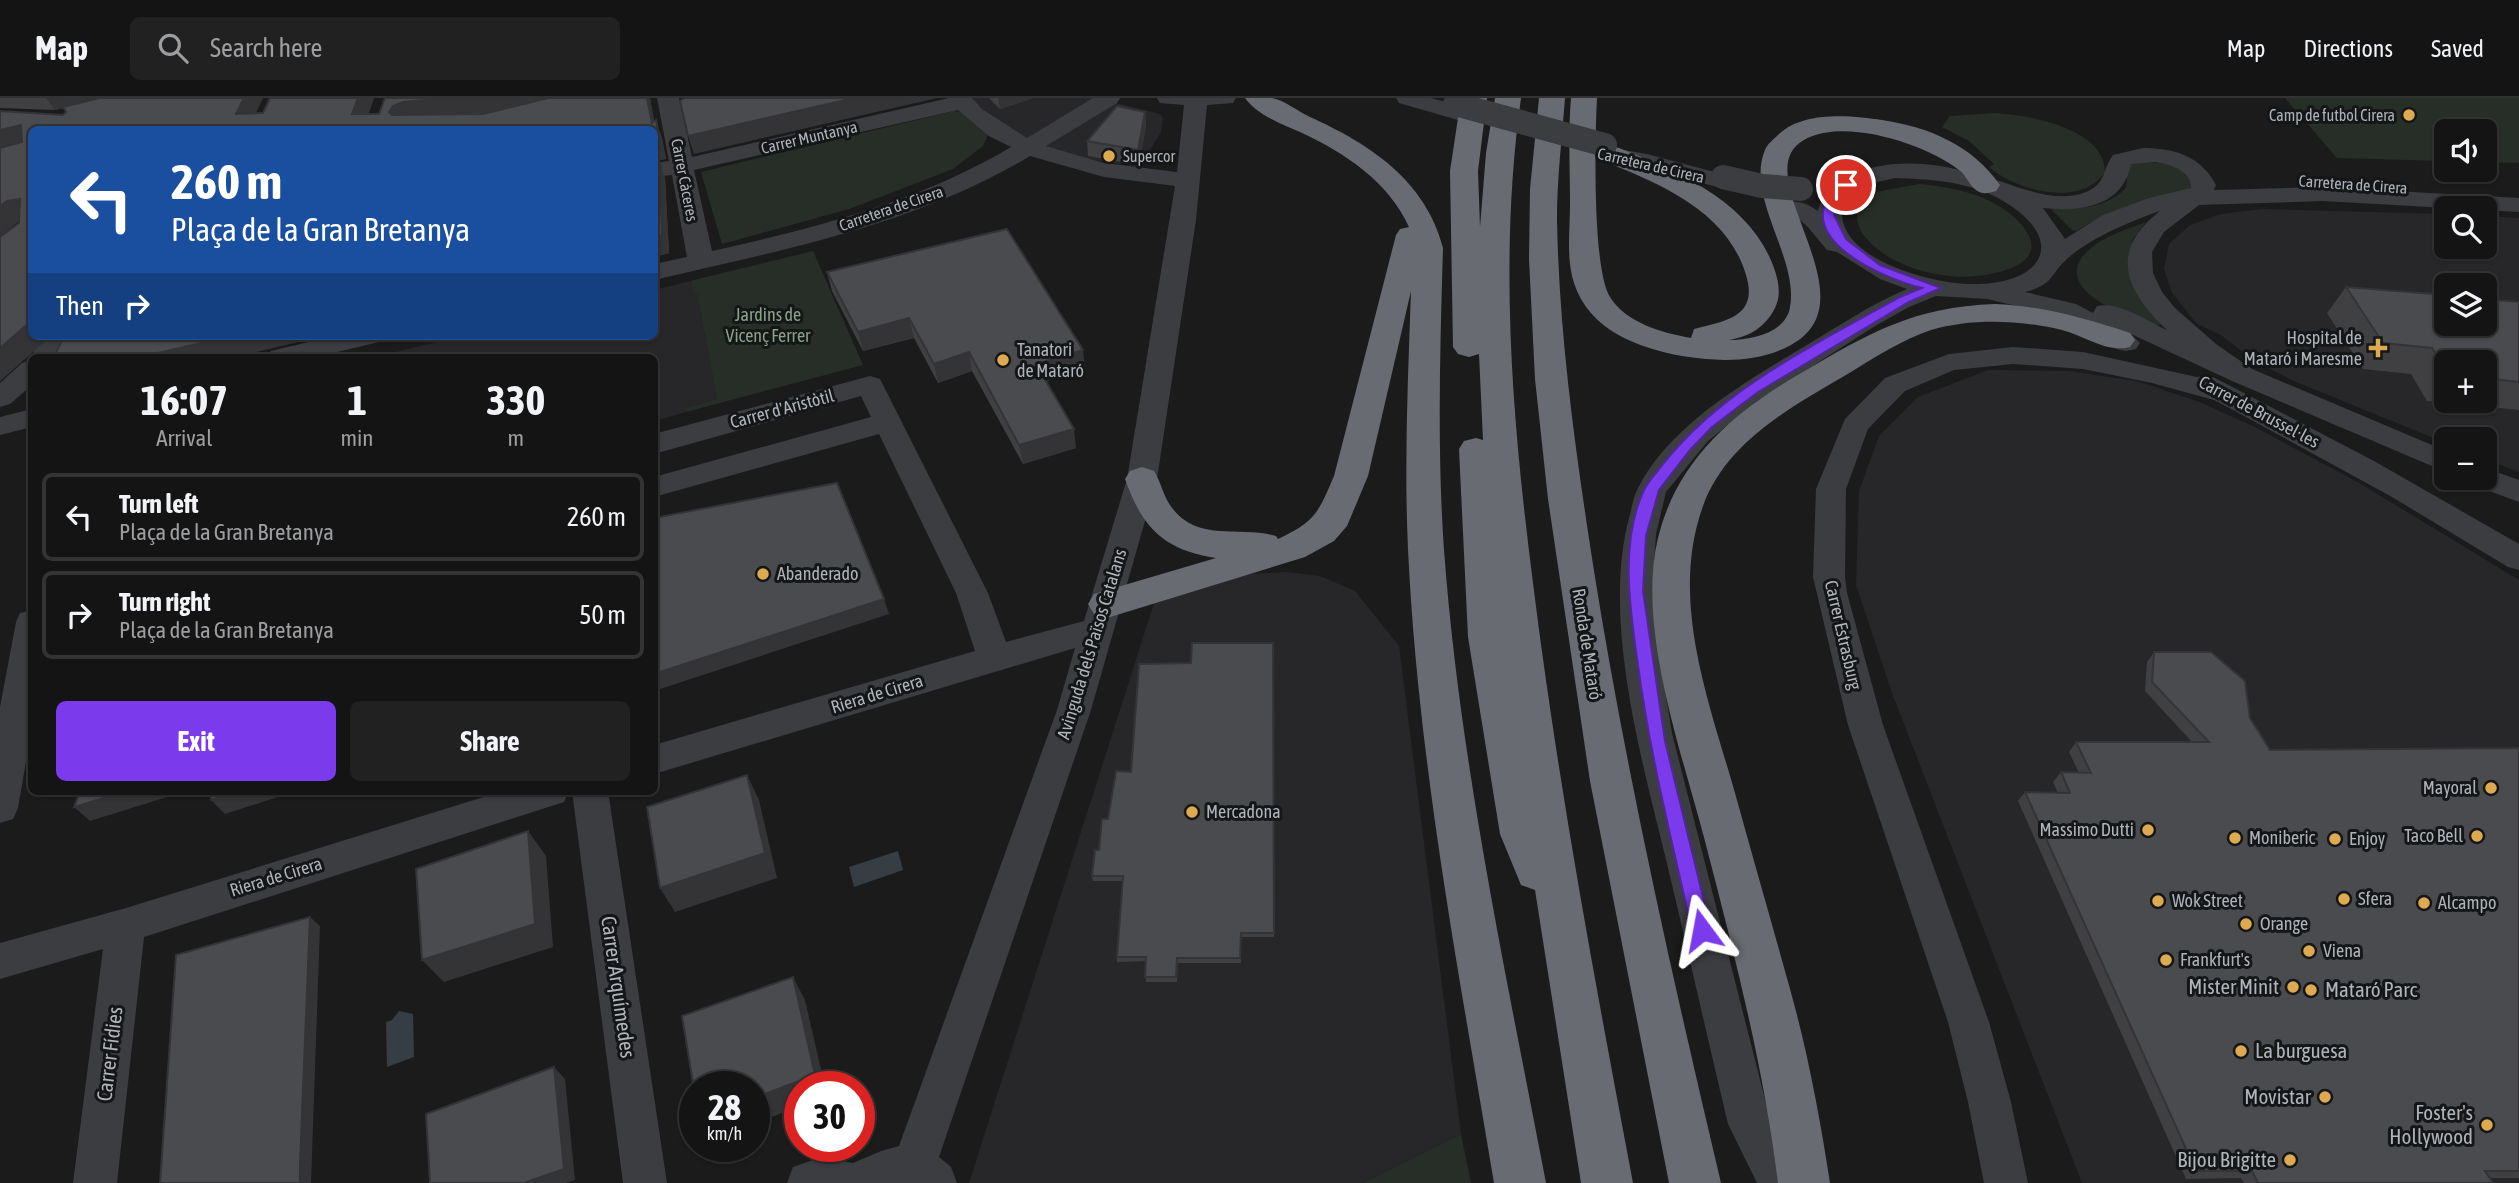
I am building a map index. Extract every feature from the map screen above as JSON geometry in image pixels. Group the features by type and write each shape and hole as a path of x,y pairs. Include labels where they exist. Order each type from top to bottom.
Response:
{"highway":[{"path":"1258,98 1273,109 1362,156 1398,186 1421,217 1428,248 1421,387 1429,590 1441,704 1462,853 1520,1183"},
{"path":"1508,98 1496,202 1492,324 1503,475 1519,627 1563,936 1607,1183"},
{"path":"1455,103 1464,171 1466,279 1488,637 1522,835 1563,936"},
{"path":"1573,105 1590,134 1593,209 1600,270 1606,289 1615,302 1644,323 1687,335 1731,332 1751,321 1763,308 1765,288 1755,257 1735,229 1695,194 1656,172 1605,151"},
{"path":"1573,105 1592,292 1608,313 1630,328 1683,347 1733,350 1766,344 1791,331 1806,311 1806,288 1787,224 1774,162 1783,143 1798,133 1822,125 1846,123 1903,130 1931,139 1954,152 1981,173 1996,190"},
{"name":"Ronda de Mataró","path":"1573,105 1543,218 1549,356 1588,658 1636,920 1695,1183"},
{"path":"1103,617 1292,548 1321,533 1334,517 1351,476 1408,250 1410,201"},
{"path":"1888,336 1906,319 1963,290"},
{"path":"1804,1183 1795,1112 1768,995 1742,905 1679,653 1671,610 1673,552 1685,506 1705,467 1733,435 1805,384 1888,336 1937,318 1999,314 2063,321 2119,340"},
{"path":"1142,479 1161,518 1189,537 1221,546 1263,545 1288,538 1320,520 1346,443 1363,428"}],"street":[{"name":"Carrer Càceres","path":"668,98 701,261"},
{"name":"Carretera de Cirera","path":"658,271 813,234 892,211 976,176 1109,98"},
{"path":"1168,98 1225,98"},
{"name":"Carretera de Cirera","path":"1406,98 1455,103 1605,151 1724,179 1766,194 1799,198 1850,259 1875,267"},
{"name":"Carrer Muntanya","path":"658,169 683,166 962,100"},
{"path":"962,100 972,113 1009,138 1029,147 1095,167 1189,180"},
{"name":"Avinguda dels Països Catalans","path":"924,1176 1103,617 1142,479 1189,180 1196,100"},
{"name":"Carretera de Cirera","path":"1996,190 2040,201 2080,200 2099,195 2109,188 2116,181 2121,160 2158,156 2187,165 2332,184 2519,194"},
{"path":"2187,165 2197,172 2204,185 2195,197"},
{"path":"1799,198 1870,170 1940,173 1996,190"},
{"path":"1875,267 1850,251 1834,233 1829,215 1830,206 1838,191 1846,185 1867,176 1895,171"},
{"name":"Carrer de Brussel·les","path":"1996,190 2028,208 2044,224 2054,245 2053,259 2075,296 2234,384 2519,559"},
{"name":"Carretera de Cirera","path":"1784,1183 1767,1159 1750,1124 1656,741 1635,591 1639,536 1652,489 1707,423 1754,388 1905,299 1963,290 2023,285 2036,279 2053,259 2112,220 2158,203 2195,197 2323,194 2519,205"},
{"name":"Carrer de Brussel·les","path":"2195,197 2149,233 2142,245 2139,259 2141,276 2153,299 2234,384"},
{"name":"Carrer de Brussel·les","path":"1875,267 1903,279 2048,303 2113,333 2119,340 2434,458"},
{"path":"57,345 84,340"},
{"path":"293,354 351,340"},
{"name":"Carrer Estrasburg","path":"2006,1183 1987,1084 1968,1020 1862,714 1847,662 1829,579 1828,533 1834,476 1847,435 1859,416 1900,382 1941,364 1983,355 2042,354 2234,384"},
{"path":"0,398 28,373"},
{"name":"Carrer d'Aristòtil","path":"658,443 870,384 972,593 987,632 993,659"},
{"path":"0,426 28,419"},
{"path":"658,486 888,422"},
{"path":"2497,483 2519,492"},
{"name":"Riera de Cirera","path":"658,759 993,659 1103,617"},
{"path":"0,808 28,669"},
{"name":"Riera de Cirera","path":"0,961 126,925 538,795"},
{"name":"Carrer Arquímedes","path":"591,795 645,1183"},
{"name":"Carrer Fídies","path":"95,1183 126,925"},
{"path":"863,1183 886,1170 924,1176"},
{"path":"809,1183 821,1179 847,1183"}],"shaded area":[{"path":"969,98 1097,98 1160,114 1163,118 1161,132 1140,167 1093,160 1040,145 995,122"},
{"name":"Hospital de Mataró i Maresme","path":"2262,209 2434,214 2434,259 2497,259 2497,217 2519,218 2519,472 2497,464 2497,427 2434,427 2434,438 2296,382 2253,360 2221,335 2197,324 2172,293 2164,269 2169,244 2190,225 2221,214"},
{"path":"690,281 694,294 697,294 717,399 684,408 686,412 658,420 658,354 387,354 445,340 658,340 658,289"},
{"path":"1988,370 2069,371 2136,381 2197,401 2255,427 2361,484 2519,580 2519,1183 2082,1183 1892,693 1856,585 1859,491 1879,436 1918,397"},
{"path":"1287,572 1320,576 1355,591 1399,646 1461,1134 1363,1183 969,1183 1155,600 1235,575"},
{"path":"898,851 903,870 854,887 849,867"},
{"path":"399,1011 413,1014 414,1057 387,1067 386,1022 392,1020"}],"green space":[{"name":"Camp de futbol Cirera","path":"2285,98 2519,98 2519,163 2497,162 2497,119 2434,119 2434,161 2337,158"},
{"path":"954,111 967,112 989,133 983,146 953,169 849,209 722,244 701,172"},
{"path":"1995,113 2045,121 2079,135 2093,144 2102,157 2105,172 2095,183 2081,190 2065,193 2032,189 2001,176 1989,167 1994,164 1969,141 1942,127 1950,116"},
{"path":"2163,162 2184,170 2193,185 2188,190 2116,211 2076,231 2050,208 2081,208 2100,204 2126,188 2128,164"},
{"path":"1919,184 1972,194 2008,212 2030,237 2031,250 2025,260 1997,273 1963,277 1919,270 1883,253 1859,228 1859,205 1876,192"},
{"path":"2146,222 2133,239 2129,256 2162,323 2159,325 2138,320 2108,306 2089,294 2077,277 2081,258 2097,243"},
{"name":"Jardins de Vicenç Ferrer","path":"813,251 863,365 686,412 684,408 717,399 697,294 694,294 690,281"},
{"path":"1461,1134 1471,1183 1363,1183"}],"building":[{"path":"99,98 244,98 236,114 263,113 270,98 358,98 352,114 379,114 385,98 448,98 403,102 393,106 389,112 392,115 483,114 548,98 647,98 652,123 656,120 657,126 28,126 28,324 0,348 0,237 19,223 20,199 7,201 0,206 0,148 22,142 21,125 0,130 0,111 63,115 66,112 63,107"},
{"path":"684,98 854,98 688,136 680,101"},
{"path":"1117,106 1145,112 1138,150 1087,141"},
{"path":"658,160 662,235 658,236"},
{"name":"Tanatori de Mataró","path":"1007,229 1083,350 1036,364 1074,429 1019,445 969,352 934,364 909,318 858,332 827,272"},
{"path":"2346,287 2434,294 2434,336 2497,336 2497,300 2519,302 2519,382 2497,379 2497,350 2434,351 2432,348 2383,343"},
{"path":"62,340 214,340 154,354 55,354"},
{"name":"Abanderado","path":"837,483 884,599 658,673 658,517"},
{"name":"Mercadona","path":"1192,643 1273,643 1274,933 1241,933 1240,958 1177,958 1176,977 1145,977 1146,957 1117,957 1123,876 1092,876 1095,850 1099,850 1102,819 1108,819 1116,771 1131,772 1139,664 1191,663"},
{"name":"Mataró Parc","path":"2154,652 2211,652 2245,681 2250,718 2270,750 2519,748 2519,1171 2485,1171 2493,1183 2258,1183 2252,1171 2196,1171 2025,792 2070,793 2061,772 2091,773 2076,742 2209,742 2152,682"},
{"path":"747,775 765,853 660,888 647,807"},
{"path":"78,795 114,795 74,807"},
{"path":"211,795 227,795 211,800"},
{"path":"528,831 535,924 422,960 416,869"},
{"path":"310,917 300,1183 160,1183 176,955"},
{"path":"793,977 814,1071 784,1071 784,1087 770,1092 770,1071 691,1071 682,1016"},
{"path":"554,1067 564,1169 524,1183 430,1183 426,1114"}],"place":[{"name":"Camp de futbol Cirera","path":"2409,115"},
{"name":"Supercor","path":"1109,156"},
{"name":"Hospital de Mataró i Maresme","path":"2378,348"},
{"name":"Tanatori de Mataró","path":"1003,360"},
{"name":"Abanderado","path":"763,574"},
{"name":"Mayoral","path":"2491,788"},
{"name":"Mercadona","path":"1192,812"},
{"name":"Massimo Dutti","path":"2148,830"},
{"name":"Taco Bell","path":"2477,836"},
{"name":"Moniberic","path":"2235,838"},
{"name":"Enjoy","path":"2335,839"},
{"name":"Sfera","path":"2344,899"},
{"name":"Wok Street","path":"2158,901"},
{"name":"Alcampo","path":"2424,903"},
{"name":"Orange","path":"2246,924"},
{"name":"Viena","path":"2309,951"},
{"name":"Frankfurt's","path":"2166,960"},
{"name":"Mister Minit","path":"2293,987"},
{"name":"Mataró Parc","path":"2311,990"},
{"name":"La burguesa","path":"2241,1051"},
{"name":"Movistar","path":"2325,1097"},
{"name":"Foster's Hollywood","path":"2487,1125"},
{"name":"Bijou Brigitte","path":"2290,1160"}],"route":[{"path":"1702,930 1656,741 1635,591 1639,536 1652,489 1707,423 1754,388 1861,324 1905,299 1935,288 1875,267 1841,242 1834,233 1829,215 1833,198 1846,185"}]}
